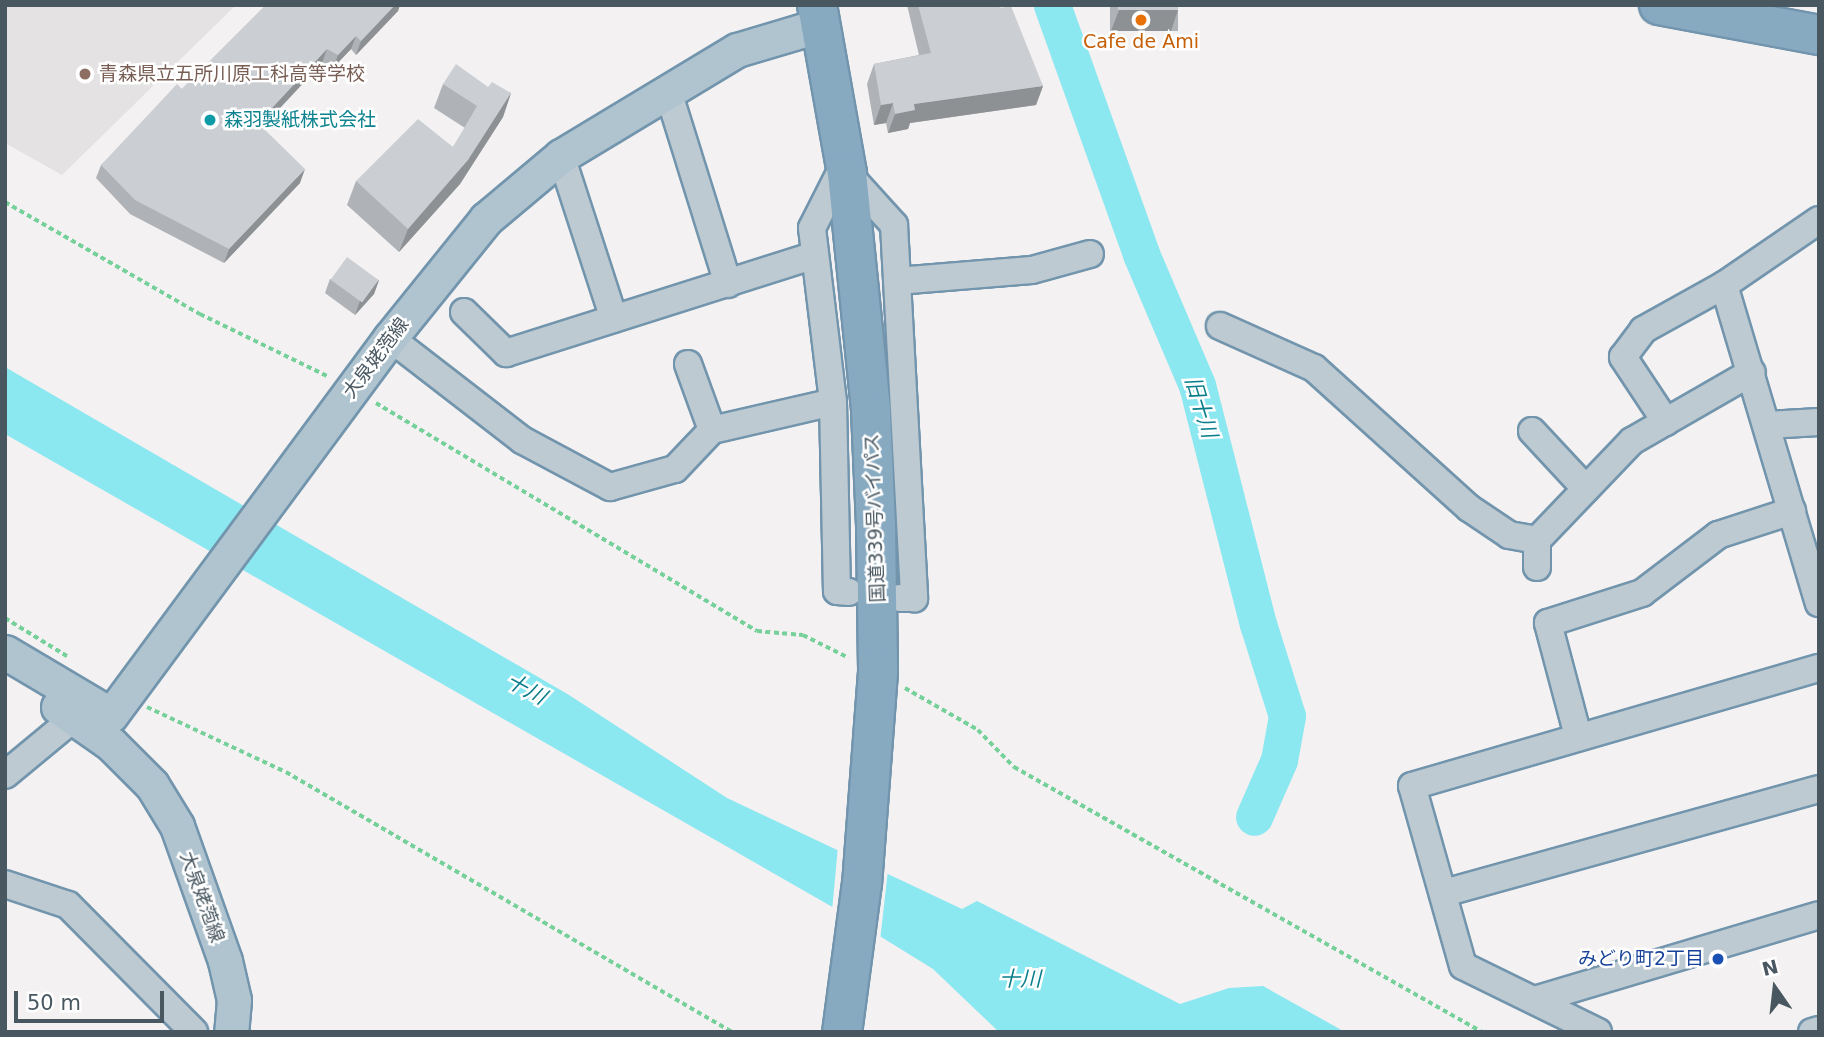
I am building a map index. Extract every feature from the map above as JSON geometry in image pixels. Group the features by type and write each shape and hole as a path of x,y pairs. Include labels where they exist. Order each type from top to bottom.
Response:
{"highway":[{"path":"1680,8 1819,35"},
{"name":"国道339号バイパス","path":"819,15 846,168 871,411 876,681 862,883 842,1032"}],"main road":[{"name":"大泉姥萢線","path":"5,652 111,715 390,338 486,219 561,156 737,50 819,15"},
{"name":"大泉姥萢線","path":"5,675 111,744 152,785 177,826 225,961 234,1000 231,1032"}],"street":[{"path":"668,91 728,284"},
{"path":"561,156 614,319"},
{"path":"849,592 837,591 833,401 812,228 846,168 894,225 914,598 900,598"},
{"path":"1666,422 1623,356 1643,330 1724,285 1819,220"},
{"path":"464,312 506,353 815,254"},
{"path":"897,281 1032,270 1090,254"},
{"path":"1724,285 1819,603"},
{"path":"1220,326 1314,368 1469,508 1509,535 1537,540"},
{"path":"390,338 522,440 610,487 676,470 712,430 833,401"},
{"path":"688,364 712,430"},
{"path":"1537,567 1537,540 1632,441 1752,372"},
{"path":"1767,425 1819,422"},
{"path":"1532,431 1586,489"},
{"path":"1578,736 1548,624 1642,593 1718,535 1792,511"},
{"path":"1598,1032 1538,999 1464,966 1412,786 1819,668"},
{"path":"5,775 74,718"},
{"path":"1444,893 1819,789"},
{"path":"5,884 68,905 194,1032"},
{"path":"1538,999 1819,915"},
{"path":"1812,1032 1819,1030"}],"path":[{"path":"5,202 200,314 352,389 757,631 803,635 876,681 978,730 1014,767 1482,1032"},
{"path":"129,694 150,709 286,772 732,1032"}],"shaded area":[{"name":"青森県立五所川原工科高等学校","path":"5,5 236,5 62,175 5,143"}],"water":[{"name":"十川","path":"5,367 569,695 727,798 962,909 977,901 1180,1004 1229,988 1263,986 1345,1032 999,1032 933,969 836,909 5,434"}],"pier":[{"path":"838,846 888,870 880,941 832,911"}],"building":[{"name":"森羽製紙株式会社","path":"266,5 395,5 361,41 356,36 338,55 327,49 258,123 305,169 229,249 135,200 101,165 177,84 182,89"},
{"path":"918,5 999,5 1000,8 1011,6 1043,86 914,104 915,110 895,114 893,103 881,105 874,64 931,53"},
{"path":"1118,5 1178,5 1178,10 1118,10"},
{"path":"456,64 488,87 492,82 511,93 468,160 408,229 356,181 418,119 453,147 477,106 443,84"},
{"path":"347,257 379,280 362,303 331,280"}],"waterway":[{"name":"旧十川","path":"1052,5 1141,254 1197,385 1258,624 1287,716 1279,760 1254,817"}],"place":[{"name":"Cafe de Ami","path":"1141,20"},
{"name":"青森県立五所川原工科高等学校","path":"85,74"},
{"name":"森羽製紙株式会社","path":"210,120"},
{"name":"みどり町2丁目","path":"1718,959"}]}
